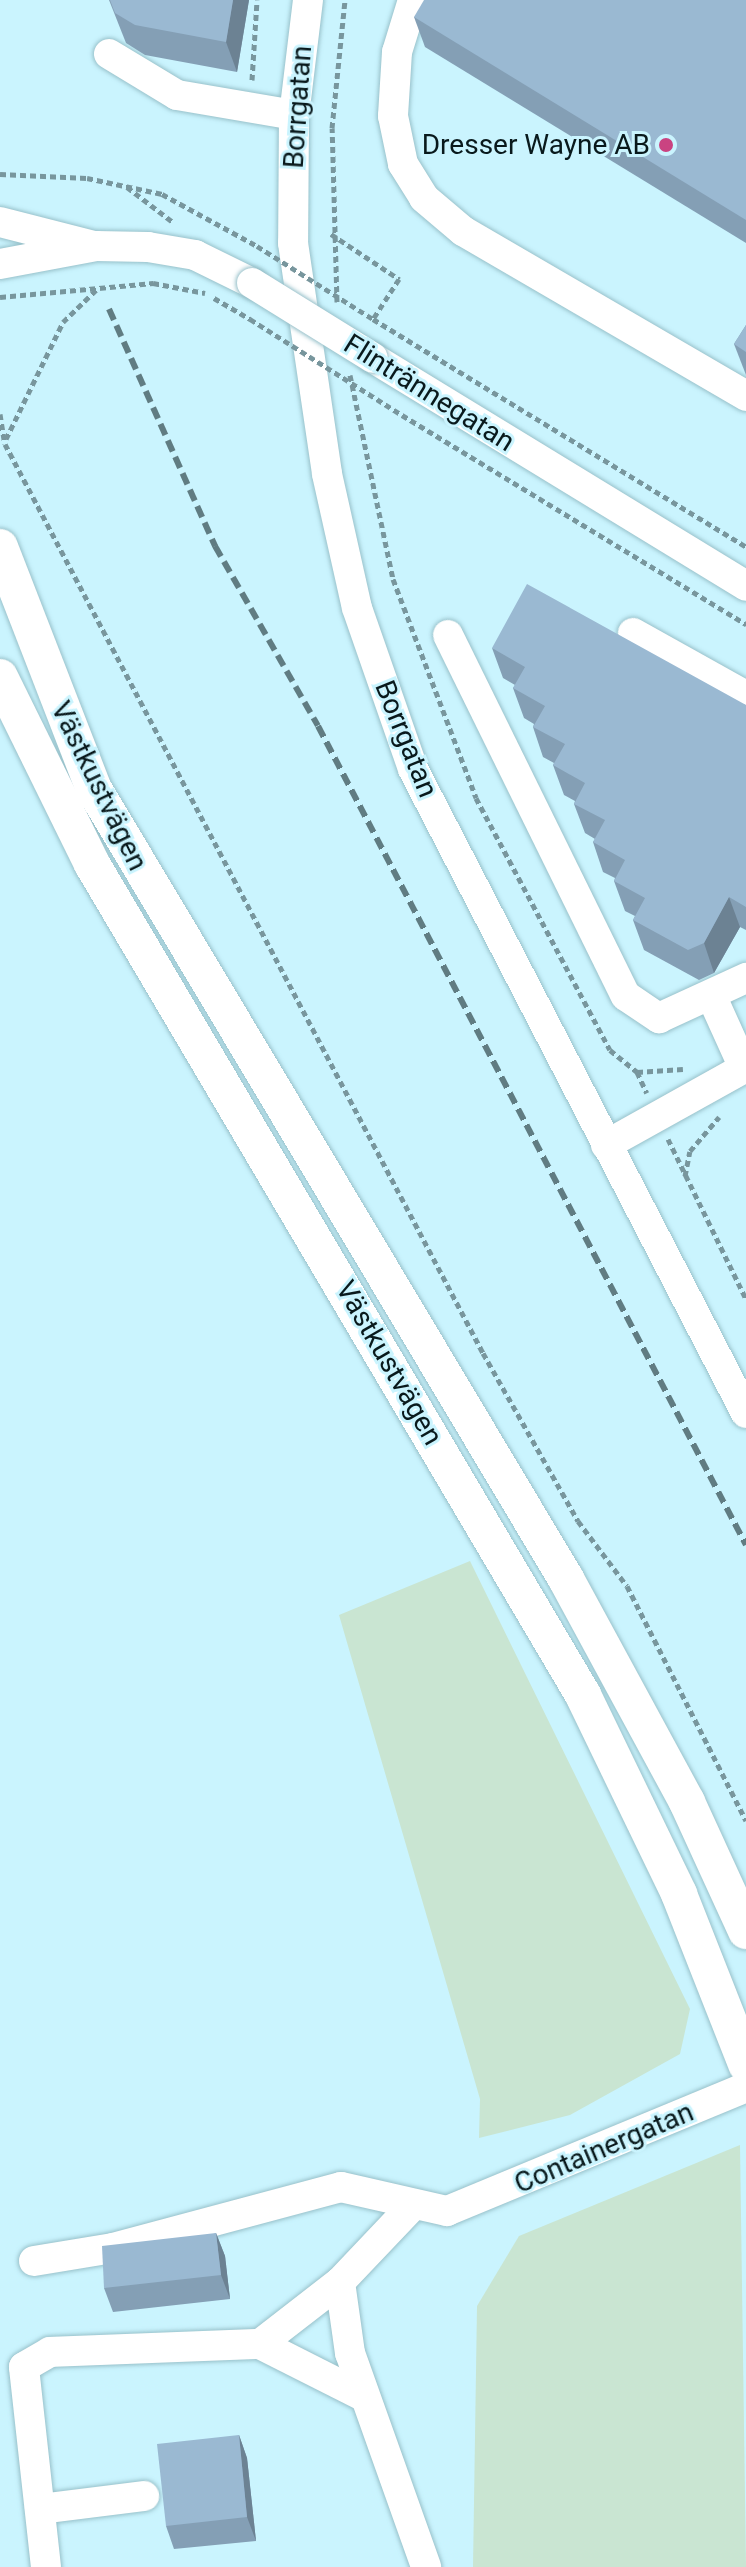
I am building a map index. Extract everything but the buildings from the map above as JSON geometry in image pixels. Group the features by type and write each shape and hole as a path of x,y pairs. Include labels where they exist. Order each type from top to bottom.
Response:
{"main road":[{"name":"Västkustvägen","path":"0,547 94,789 566,1579 687,1802 746,1931"},
{"name":"Västkustvägen","path":"0,677 92,864 590,1708 679,1894 746,2064"}],"street":[{"name":"Borrgatan","path":"308,0 294,115 293,243 327,474 357,608 413,769 606,1145 738,1380 746,1413"},
{"path":"413,0 397,52 393,116 403,164 424,198 463,231 746,396"},
{"path":"109,54 177,95 294,115"},
{"name":"Flintrännegatan","path":"0,222 96,246 195,255 252,283 361,362 746,586"},
{"name":"Flintrännegatan","path":"0,264 96,246"},
{"path":"633,633 746,696"},
{"path":"448,635 626,996 659,1018 746,978"},
{"path":"606,1145 741,1061 711,995"},
{"name":"Containergatan","path":"412,2206 461,2207 746,2087"},
{"path":"34,2261 113,2248 341,2187 412,2206 340,2282 260,2344"},
{"path":"340,2282 363,2396 419,2532 426,2567"},
{"path":"46,2567 24,2367 50,2352 260,2344 363,2396"},
{"path":"40,2509 144,2496"}],"path":[{"path":"251,109 257,0"},
{"path":"338,308 331,234 332,128 345,0"},
{"path":"0,174 109,181 162,194 257,246 746,547"},
{"path":"331,234 399,279 373,319"},
{"path":"0,297 153,283 205,293 746,624"},
{"path":"5,444 40,363 70,311 97,288"},
{"path":"361,362 393,579 445,723 476,798 610,1050 637,1072 682,1070 741,1061"},
{"path":"0,414 5,444 483,1353 578,1521 627,1586 746,1821"},
{"path":"723,1113 690,1151 685,1178 746,1299"}],"green space":[{"path":"470,1561 690,2009 680,2054 570,2115 479,2138 480,2099 339,1615"},
{"path":"740,2145 746,2567 473,2567 477,2306 519,2236"}],"railway":[{"path":"109,309 215,546 318,726 746,1545"}],"place":[{"name":"Dresser Wayne AB","path":"666,145"}]}
